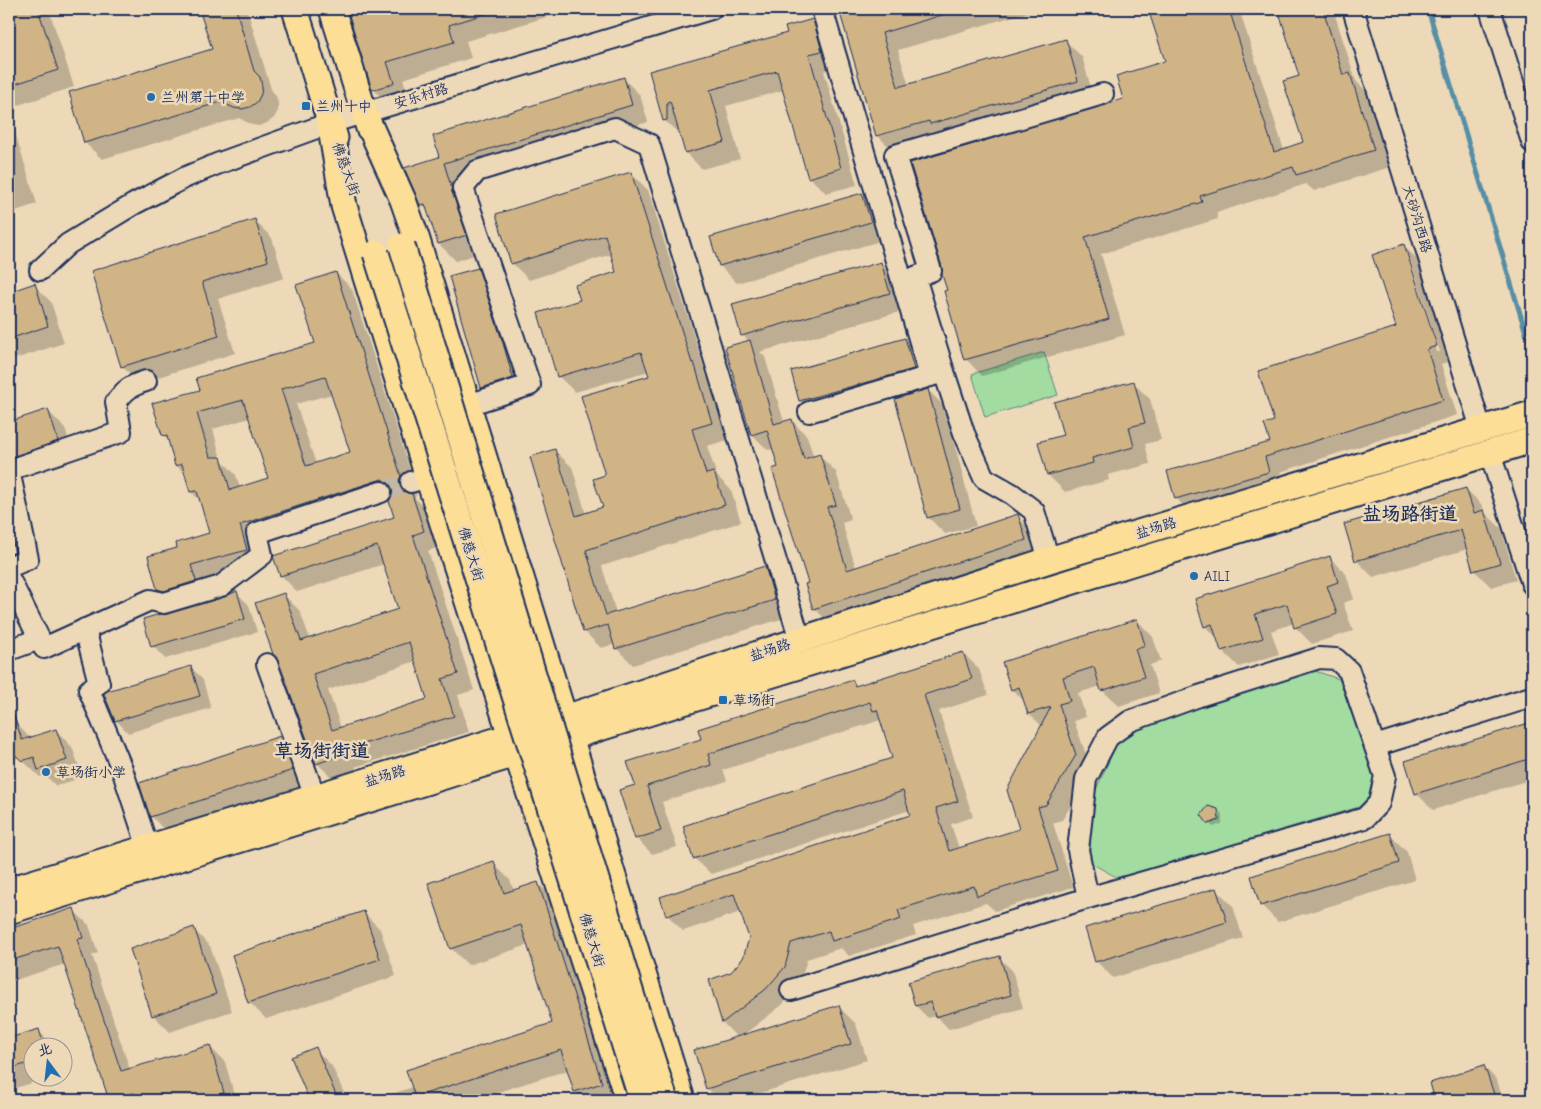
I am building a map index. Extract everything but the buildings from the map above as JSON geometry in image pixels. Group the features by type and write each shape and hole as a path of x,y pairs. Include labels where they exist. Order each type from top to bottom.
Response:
{"main road":[{"name":"佛慈大街","path":"295,9 330,123 376,253 642,1100"},
{"name":"佛慈大街","path":"332,9 402,246 634,1006 665,1100"},
{"path":"364,113 403,200 413,228 682,1100"},
{"path":"330,123 344,206 420,479 532,798 628,1100"},
{"name":"盐场路","path":"567,728 800,640 1049,560 1532,414"},
{"name":"盐场路","path":"9,912 567,728 1132,563 1523,443"},
{"name":"盐场路","path":"9,890 315,797 514,745"}],"street":[{"name":"安乐村路","path":"40,270 68,244 134,204 186,177 224,161 330,123 711,9"},
{"path":"822,9 937,374 984,478 1012,494 1034,511 1049,560"},
{"name":"大砂沟西路","path":"1352,9 1481,429"},
{"path":"1490,9 1532,142"},
{"path":"937,374 915,276 931,272 895,155 1103,94"},
{"path":"468,405 530,385 463,188 477,171 615,128 648,144 800,640"},
{"path":"809,412 937,374"},
{"path":"9,567 28,559 9,470 121,432 116,402 125,390 146,381"},
{"path":"1490,453 1532,584"},
{"path":"9,650 42,644 85,630 150,600 164,603 221,586 262,555 256,533 382,492"},
{"path":"9,578 42,644"},
{"path":"85,630 98,683 89,690 122,769 148,848"},
{"path":"791,990 1088,898 1365,818 1379,803 1385,776 1349,671 1336,660 1319,658 1199,696 1130,721 1108,737 1086,779 1078,850 1088,898"},
{"path":"267,664 315,797"},
{"path":"1375,746 1531,697 1532,702"}],"green space":[{"path":"1044,352 1058,395 985,417 972,374"},
{"path":"1315,671 1339,679 1377,780 1373,793 1359,807 1118,878 1089,862 1093,796 1118,741 1143,722"}],"waterway":[{"path":"1428,9 1532,353"}],"tunnel":[{"path":"381,492 411,482"}],"place":[{"name":"兰州第十中学","path":"151,97"},
{"name":"兰州十中","path":"306,106"},
{"name":"AILI","path":"1194,576"},
{"name":"草场街","path":"723,700"},
{"name":"草场街小学","path":"46,772"}],"district":[{"name":"盐场路街道","path":"1410,514"},
{"name":"草场街街道","path":"322,751"}]}
